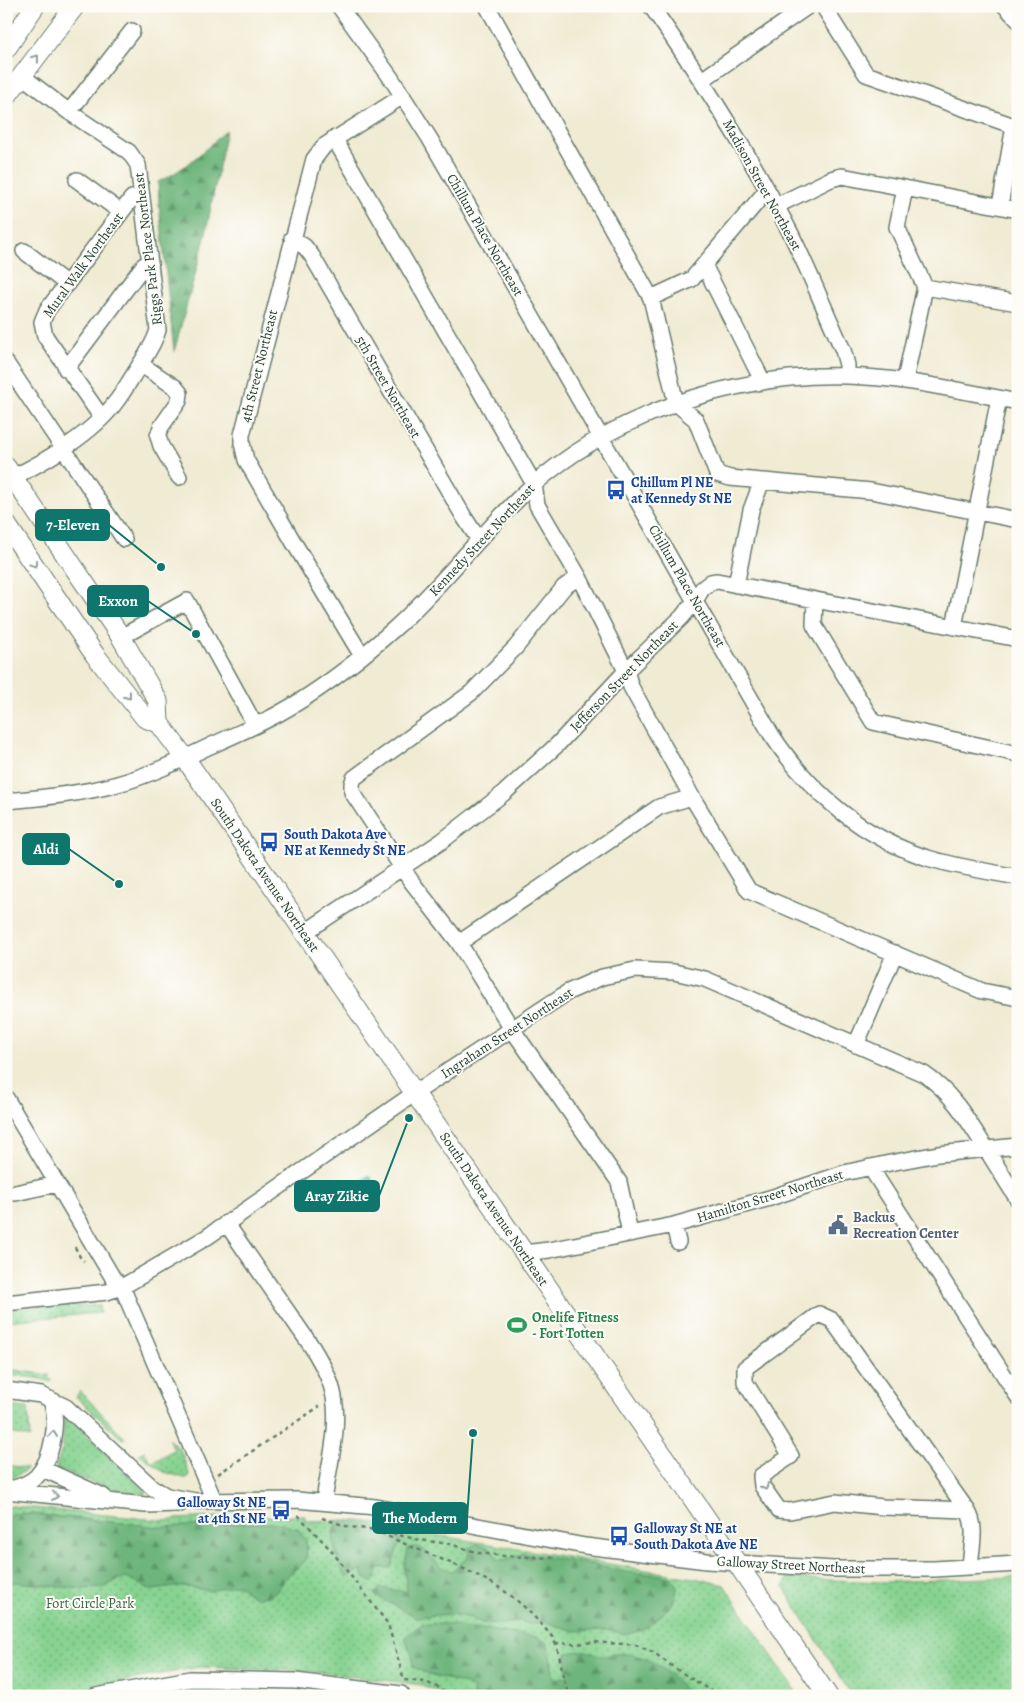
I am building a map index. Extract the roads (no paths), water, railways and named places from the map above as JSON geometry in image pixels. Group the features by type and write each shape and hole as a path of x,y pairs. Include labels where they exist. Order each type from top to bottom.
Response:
{"main road":[{"path":"6,49 35,6"},
{"path":"6,97 75,6"},
{"path":"10,472 121,637 158,701 159,723"},
{"name":"South Dakota Avenue Northeast","path":"6,524 95,655 145,718 159,723 185,758 828,1696"}],"street":[{"name":"Chillum Place Northeast","path":"339,6 403,96 430,139 776,741 790,762 819,794 845,815 904,850 946,863 1018,877"},
{"path":"487,6 651,298 676,403 696,420 717,474 730,478 871,491 1018,520"},
{"name":"Madison Street Northeast","path":"651,6 702,80 776,206 843,350 847,365 847,375"},
{"path":"702,80 808,6"},
{"path":"823,6 866,74 1016,124 1000,206"},
{"path":"1005,6 1018,20"},
{"path":"69,112 132,31"},
{"name":"Riggs Park Place Northeast","path":"10,472 28,470 64,448 102,418 115,403 140,364 156,337 158,330 138,166 134,157 69,112 22,76"},
{"name":"4th Street Northeast","path":"362,656 280,521 246,460 243,452 242,435 314,159 320,150 334,138 403,96"},
{"path":"334,138 534,484 537,505 579,577 626,671 631,687 692,797 749,891 982,991 1018,998"},
{"path":"776,206 837,177 848,177 1018,210"},
{"path":"77,180 121,212"},
{"path":"905,188 897,227 925,287 906,380"},
{"path":"651,298 692,279 767,190"},
{"name":"Mural Walk Northeast","path":"102,418 66,369 45,336 42,322 47,310 132,198 142,197"},
{"name":"5th Street Northeast","path":"292,238 300,243 312,256 479,540"},
{"path":"24,251 67,284"},
{"path":"66,369 144,265 150,263"},
{"path":"704,266 763,382"},
{"path":"925,287 1018,303"},
{"path":"6,363 124,539"},
{"path":"140,364 175,387 180,393 179,400 161,427 158,436 161,446 179,477"},
{"name":"Kennedy Street Northeast","path":"6,801 56,796 109,786 149,774 255,725 307,696 362,656 396,627 432,593 479,540 534,484 564,461 602,437 676,403 713,392 763,382 798,377 847,375 906,380 1018,402"},
{"path":"954,627 999,398"},
{"path":"736,585 751,510 762,481"},
{"path":"579,577 564,587 516,647 471,693 354,778 352,792 402,867 459,944 512,1029 619,1182 630,1233"},
{"name":"Jefferson Street Northeast","path":"304,933 442,841 522,777 682,617 702,589 711,582 717,581 1018,639"},
{"path":"816,600 814,626 873,722 1018,754"},
{"path":"121,637 187,601 255,725"},
{"path":"459,944 659,808 692,797"},
{"path":"856,1044 895,953"},
{"name":"Ingraham Street Northeast","path":"122,1287 191,1247 415,1093 561,996 589,982 624,972 657,970 705,979 915,1070 936,1082 956,1103 1018,1200"},
{"path":"6,1098 113,1278 122,1287 214,1500"},
{"name":"Hamilton Street Northeast","path":"524,1253 549,1250 674,1225 770,1198 844,1173 929,1156 1018,1146"},
{"path":"870,1168 1018,1397"},
{"path":"15,1193 57,1184"},
{"path":"226,1223 312,1347 322,1364 334,1396 335,1432 324,1502"},
{"path":"674,1225 678,1242"},
{"path":"6,1302 107,1292 122,1287"},
{"path":"967,1510 883,1507 835,1502 790,1511 779,1510 762,1486 761,1476 792,1456 745,1382 745,1368 819,1314 832,1320 967,1510 972,1518 974,1532 970,1567"},
{"name":"Galloway Street Northeast","path":"6,1390 36,1394 71,1410 160,1493 173,1498 196,1501 269,1500 359,1505 410,1512 585,1546 651,1556 737,1563 834,1569 934,1569 1018,1564"},
{"path":"6,1490 27,1484 43,1469 53,1437 55,1414 50,1399"},
{"path":"43,1469 117,1502"},
{"path":"6,1490 158,1505 196,1501"},
{"path":"96,1696 173,1689 190,1679 295,1681 400,1694 402,1696"}],"water":[{"path":"369,1175 376,1184 360,1195 353,1186"}],"place":[{"name":"Chillum Pl NE at Kennedy St NE","path":"616,490"},
{"name":"7-Eleven","path":"161,567"},
{"name":"Exxon","path":"196,634"},
{"name":"South Dakota Ave NE at Kennedy St NE","path":"269,842"},
{"name":"Aldi","path":"119,884"},
{"name":"Aray Zikie","path":"409,1118"},
{"name":"Backus Recreation Center","path":"838,1225"},
{"name":"Onelife Fitness - Fort Totten","path":"517,1325"},
{"name":"The Modern","path":"473,1433"},
{"name":"Galloway St NE at 4th St NE","path":"281,1510"},
{"name":"Galloway St NE at South Dakota Ave NE","path":"619,1536"}],"park label":[{"name":"Fort Circle Park","path":"90,1603"}]}
